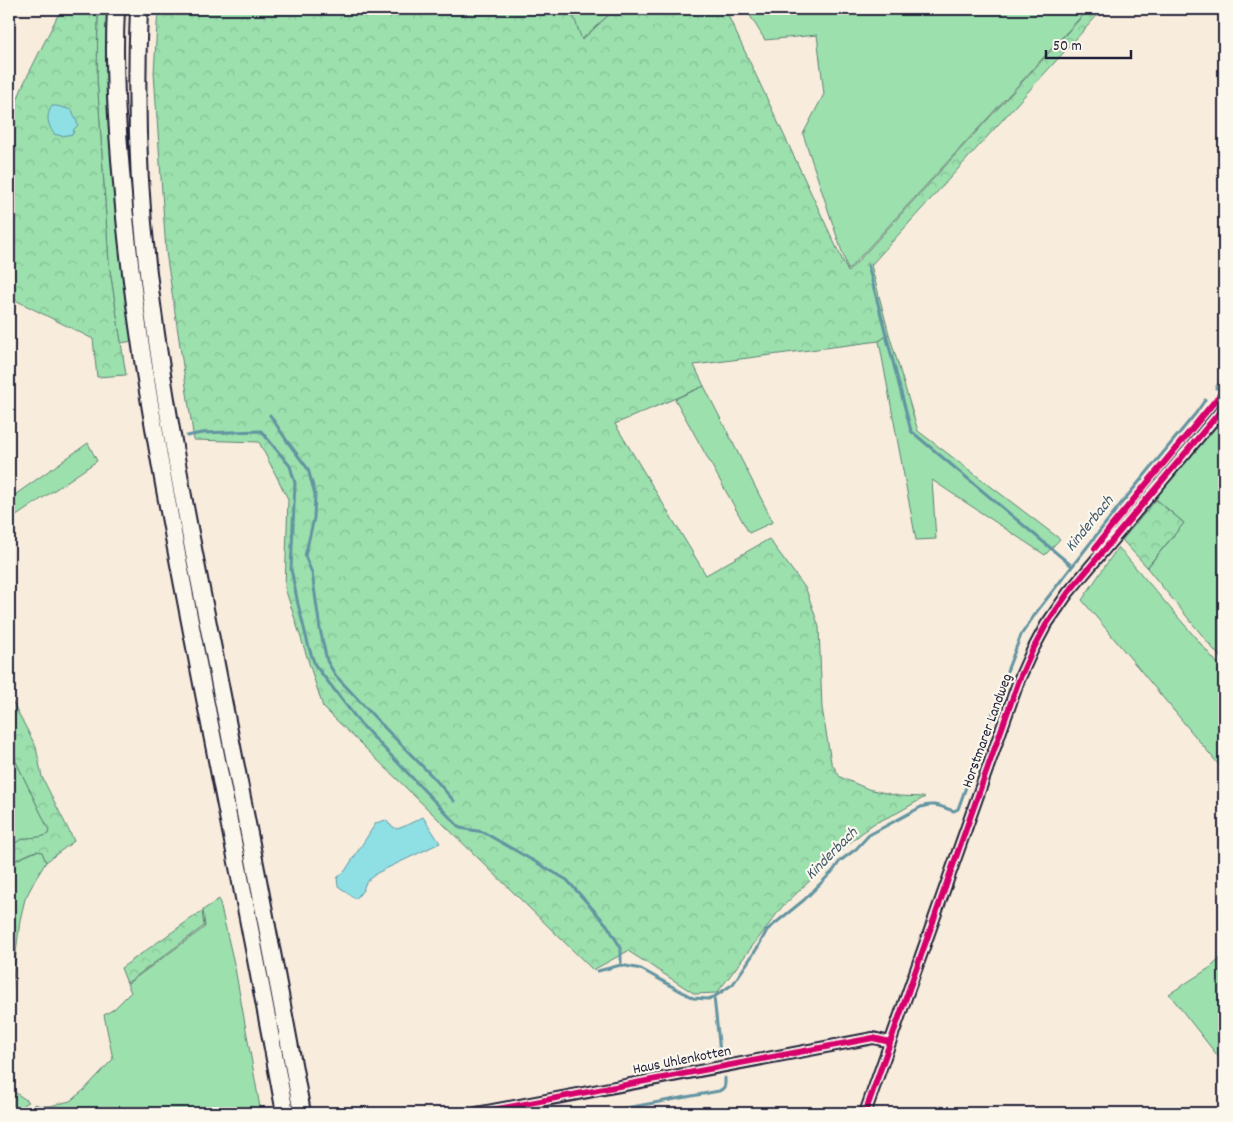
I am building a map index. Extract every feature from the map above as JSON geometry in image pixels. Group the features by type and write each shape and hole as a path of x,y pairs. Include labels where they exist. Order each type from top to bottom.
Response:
{"highway":[{"path":"116,9 115,72 118,146 128,248 144,367 183,587 285,1113"},
{"path":"139,9 137,88 139,159 150,288 159,352 176,459 260,887 302,1113"}],"street":[{"name":"Horstmarer Landweg","path":"865,1113 957,858 1005,718 1031,653 1046,625 1068,593 1224,406"},
{"name":"Haus Uhlenkotten","path":"478,1113 874,1038 890,1042"}],"green space":[{"path":"61,9 98,9 97,77 109,264 126,375 97,377 93,339 9,297 9,121 24,83"},
{"path":"98,9 109,9 133,341 121,343 109,264 97,77"},
{"path":"158,9 571,9 582,40 615,9 725,9 848,272 1089,9 1103,9 871,265 889,334 879,341 694,365 704,386 615,424 706,575 769,539 806,589 819,627 822,708 831,762 840,777 868,789 899,796 925,797 873,824 852,841 782,907 717,993 695,994 628,951 593,970 323,707 285,588 288,499 259,442 194,440 166,252 154,73"},
{"path":"571,9 615,9 581,40"},
{"path":"746,9 1088,9 848,270 803,134 824,94 817,35 765,40"},
{"path":"889,334 918,431 1060,539 1045,555 932,480 936,539 916,540 879,341"},
{"path":"704,386 773,522 749,533 675,399"},
{"path":"1224,418 1224,662 1147,568 1184,523 1155,498"},
{"path":"88,443 97,461 9,521 9,499"},
{"path":"1156,500 1184,523 1147,567 1122,540"},
{"path":"1118,547 1224,671 1224,771 1082,600"},
{"path":"9,695 36,747 42,777 74,841 46,862 42,852 37,851 9,863 9,847 23,839 46,835 49,830 9,747"},
{"path":"9,747 49,830 46,835 23,839 9,847"},
{"path":"37,851 42,852 46,862 25,899 20,920 9,1012 9,863"},
{"path":"219,899 235,968 261,1113 34,1113 34,1104 50,1106 70,1101 84,1090 113,1059 104,1015 114,1009 131,992 127,984 205,927 203,910"},
{"path":"202,911 204,926 127,983 121,968"},
{"path":"1224,955 1224,1064 1169,994 1211,967"},
{"path":"9,1092 16,1093 29,1102 24,1104 17,1113 9,1113"}],"water":[{"path":"52,106 72,110 78,125 74,129 73,134 62,136 54,134 48,120"},
{"path":"423,817 440,843 377,873 366,882 356,899 338,886 337,878 345,871 376,823 386,820 397,829"}],"waterway":[{"path":"868,265 911,431 1072,566"},
{"name":"Kinderbach","path":"1216,388 1224,378"},
{"name":"Kinderbach","path":"1007,671 1021,635 1038,610 1205,400"},
{"path":"270,415 308,469 315,494 314,518 305,556 312,573 320,629 327,661 336,676 454,801"},
{"path":"187,436 202,433 261,431 290,466 295,483 291,569 298,604 315,665 360,723 460,828 483,832 567,880 607,925 621,948 621,965"},
{"name":"Kinderbach","path":"720,1052 714,997 733,984 767,930 804,900 833,871 840,861 856,849 869,835 921,807 930,805 954,811 958,809 1004,682"},
{"path":"598,971 621,965 641,969 693,998 708,999 714,997"},
{"name":"Kinderbach","path":"599,1113 719,1091 724,1087 725,1078"}],"cycle path":[{"path":"1095,548 1224,390"},
{"path":"865,1113 1019,680 1031,653 1046,625 1068,593 1224,407"},
{"path":"477,1113 873,1038 890,1042"}]}
